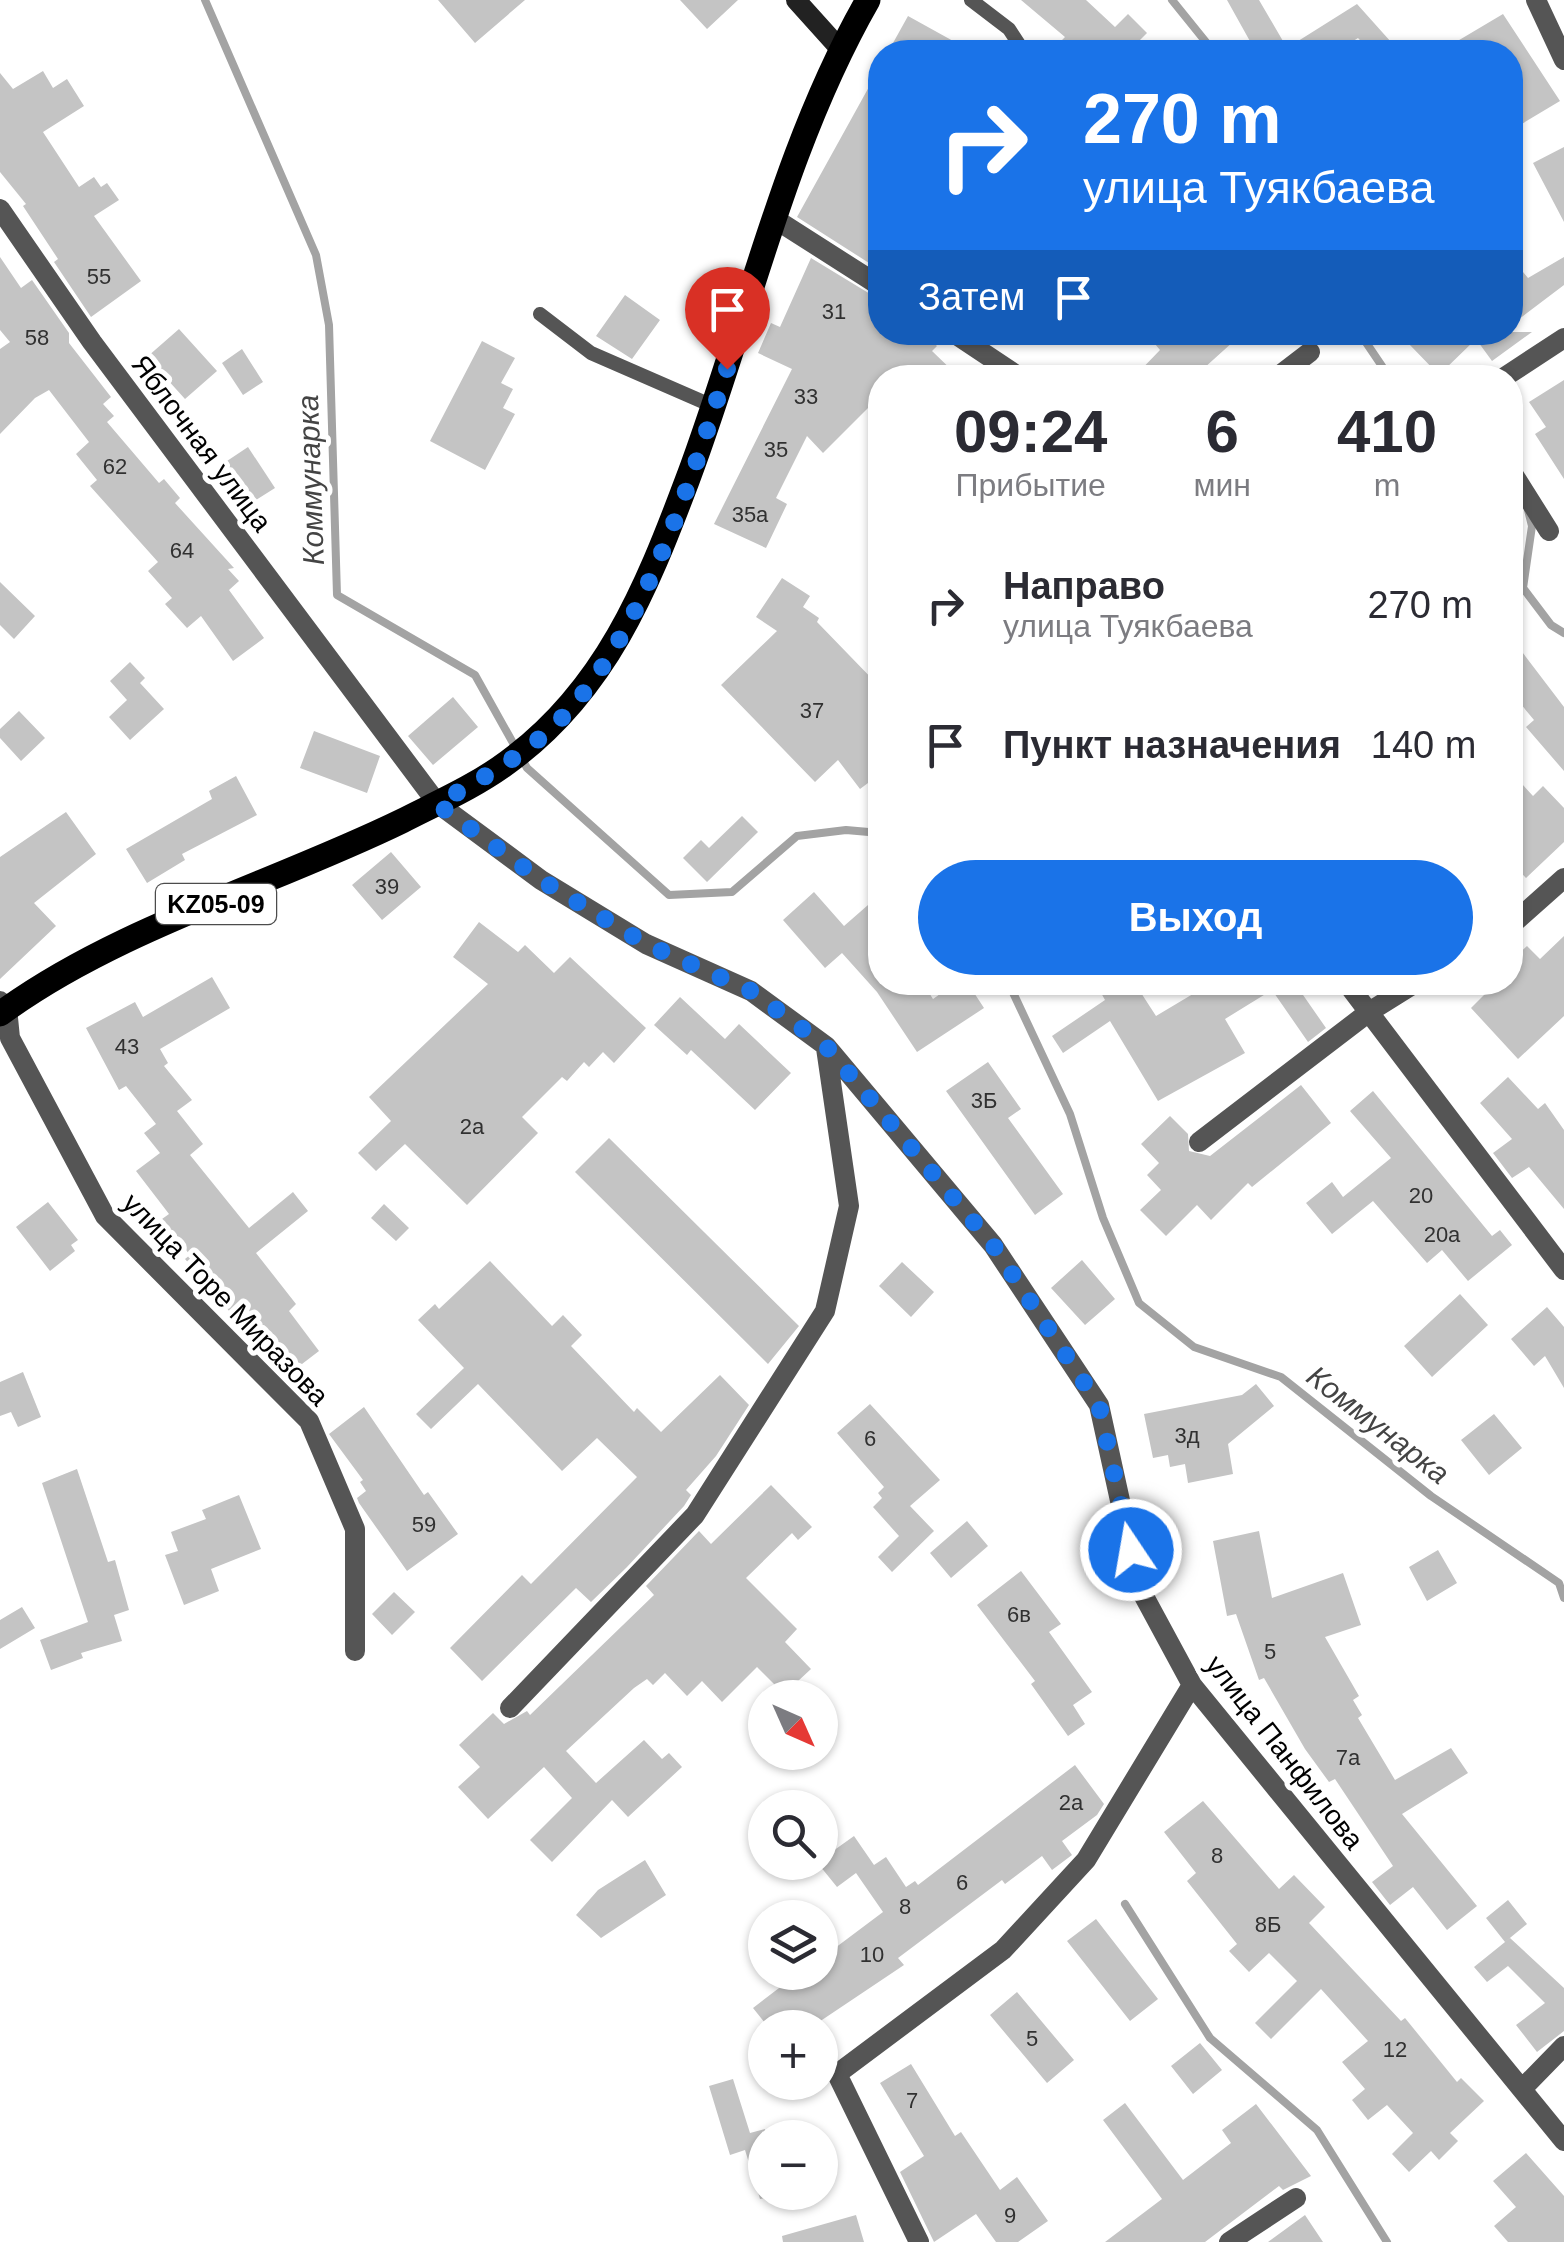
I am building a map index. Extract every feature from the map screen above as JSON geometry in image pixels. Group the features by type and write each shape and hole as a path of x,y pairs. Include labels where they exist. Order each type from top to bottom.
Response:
{"main road":[{"name":"KZ05-09","path":"2,1008 82,962 437,804 504,766 548,732 614,648 646,588 715,407 776,219 840,50 868,0"}],"street":[{"path":"796,0 840,50"},
{"path":"1536,0 1564,60"},
{"name":"Яблочная улица","path":"0,209 92,342 437,804"},
{"path":"776,219 868,278"},
{"path":"1522,365 1564,338"},
{"path":"972,345 1002,365"},
{"path":"1293,365 1310,352"},
{"path":"1523,490 1549,531"},
{"name":"улица Панфилова","path":"437,804 541,880 646,944 751,991 826,1046 993,1245 1099,1405 1139,1587 1192,1686 1564,2141"},
{"path":"1523,914 1564,878"},
{"path":"1356,995 1564,1270"},
{"path":"1199,1142 1397,995"},
{"name":"улица Торе Миразова","path":"2,1008 10,1038 105,1216 308,1421 355,1529 355,1651"},
{"path":"510,1708 695,1515 825,1310 849,1206 826,1046"},
{"path":"919,2242 837,2074 1002,1950 1086,1860 1192,1686"},
{"path":"1522,2089 1564,2046"},
{"path":"1229,2242 1296,2198"}],"lane":[{"path":"971,0 1008,29 1016,40"},
{"path":"540,314 591,353 715,407"}],"building":[{"path":"438,0 525,0 475,43"},
{"path":"680,0 738,0 707,29"},
{"path":"1021,0 1086,0 1115,27 1128,14 1147,33 1140,40 1062,40 1065,37"},
{"path":"1227,0 1259,0 1282,40 1249,40"},
{"path":"1357,4 1389,40 1300,40"},
{"path":"1503,14 1520,40 1459,40"},
{"path":"908,16 951,40 895,40"},
{"path":"1523,45 1560,101 1523,123"},
{"path":"43,71 53,88 67,79 84,106 43,132 79,187 94,177 101,187 107,183 119,200 94,216 141,281 91,317 54,262 58,259 23,206 26,204 0,172 0,73 13,89"},
{"path":"868,89 868,262 797,217"},
{"path":"1564,147 1564,222 1533,163"},
{"path":"0,257 21,288 32,280 69,333 69,343 111,397 103,404 114,416 107,422 159,483 164,479 180,498 175,503 234,568 228,569 239,581 229,590 264,638 233,661 201,616 187,628 165,604 172,598 148,571 158,562 90,486 97,480 76,454 89,442 49,390 35,398 0,434 0,349 10,342 0,330"},
{"path":"1564,257 1564,285 1523,316 1523,272 1528,278"},
{"path":"811,258 868,293 868,345 936,345 932,351 947,365 868,365 868,408 823,453 807,436 776,498 787,504 766,548 714,524 792,369 758,353 771,323 780,327"},
{"path":"625,295 660,320 632,359 596,336"},
{"path":"179,329 217,371 185,399 147,357"},
{"path":"482,341 515,358 501,383 513,389 503,408 515,414 485,470 430,441"},
{"path":"1156,345 1230,345 1207,365 1146,365 1160,350"},
{"path":"1410,345 1470,345 1449,365 1429,365"},
{"path":"1480,345 1514,345 1492,361"},
{"path":"242,349 263,382 243,395 222,363"},
{"path":"1564,380 1564,479 1535,434 1546,427 1529,402"},
{"path":"248,447 275,488 242,509 215,469"},
{"path":"782,578 810,596 803,607 819,618 817,622 868,675 868,783 860,789 838,760 815,782 721,685 777,631 756,617"},
{"path":"0,582 35,616 14,639 0,625"},
{"path":"1523,653 1564,707 1564,771 1526,727 1534,720 1523,707"},
{"path":"130,662 145,678 140,683 164,709 130,740 109,717 127,700 110,681"},
{"path":"453,697 478,727 433,765 408,736"},
{"path":"19,711 45,738 21,761 0,738 0,729"},
{"path":"314,731 380,756 367,793 300,768"},
{"path":"236,776 257,815 182,854 185,860 147,883 126,849 212,799 209,791"},
{"path":"1523,785 1533,796 1543,786 1564,808 1564,842 1526,878"},
{"path":"66,812 96,854 34,903 56,926 0,979 0,857"},
{"path":"742,816 758,832 707,882 683,858 701,840 709,848"},
{"path":"391,852 421,887 382,920 352,885"},
{"path":"814,892 844,926 868,905 868,982 842,953 825,968 783,920"},
{"path":"479,922 518,952 525,945 554,973 570,957 646,1028 614,1063 603,1052 589,1067 584,1062 567,1081 562,1077 522,1117 538,1133 467,1205 405,1144 376,1171 358,1153 391,1121 369,1097 488,984 453,957"},
{"path":"1564,936 1564,1016 1518,1059 1471,1008 1484,995 1523,995 1523,950 1527,946 1540,959"},
{"path":"212,977 230,1008 160,1049 168,1063 164,1066 192,1100 177,1111 203,1144 190,1155 249,1228 293,1192 308,1211 256,1253 296,1304 289,1311 319,1351 285,1377 185,1259 190,1255 162,1219 169,1214 136,1171 160,1153 144,1133 156,1124 126,1086 119,1090 86,1028 135,1002 143,1017"},
{"path":"879,995 930,995 933,999 939,995 976,995 984,1008 917,1052"},
{"path":"1102,995 1142,995 1156,1016 1191,995 1264,995 1225,1019 1245,1053 1158,1101 1110,1021 1063,1053 1052,1036 1105,1000"},
{"path":"1275,995 1303,995 1326,1028 1308,1042"},
{"path":"680,997 725,1039 739,1024 791,1073 755,1110 691,1050 687,1055 654,1025"},
{"path":"988,1062 1021,1109 1008,1118 1063,1194 1035,1215 946,1091"},
{"path":"1508,1077 1538,1109 1545,1103 1564,1130 1564,1209 1529,1167 1512,1178 1493,1153 1512,1139 1480,1103"},
{"path":"1301,1085 1331,1123 1252,1187 1248,1183 1211,1220 1197,1205 1166,1236 1140,1210 1161,1190 1147,1175 1159,1163 1141,1144 1170,1116 1188,1134 1189,1151 1210,1156"},
{"path":"1373,1091 1492,1236 1500,1230 1512,1245 1468,1281 1442,1250 1427,1263 1373,1201 1332,1234 1306,1203 1332,1182 1343,1197 1391,1158 1350,1111"},
{"path":"609,1138 799,1326 768,1364 575,1172"},
{"path":"48,1202 78,1240 71,1245 75,1251 50,1271 16,1227"},
{"path":"384,1204 409,1228 396,1241 371,1218"},
{"path":"1082,1260 1115,1299 1085,1325 1051,1288"},
{"path":"490,1261 552,1326 563,1315 582,1335 571,1346 634,1412 637,1408 661,1432 720,1375 749,1405 716,1456 686,1490 691,1495 684,1506 627,1567 591,1602 576,1588 482,1681 450,1648 522,1575 531,1584 637,1477 597,1438 562,1471 478,1384 431,1429 416,1414 464,1368 418,1320 435,1304 439,1309"},
{"path":"902,1262 934,1292 911,1317 879,1286"},
{"path":"1460,1294 1488,1325 1432,1377 1404,1346"},
{"path":"1547,1307 1564,1327 1564,1388 1545,1356 1534,1366 1511,1339"},
{"path":"23,1372 41,1417 18,1427 11,1412 0,1416 0,1382"},
{"path":"1256,1384 1274,1406 1228,1444 1233,1474 1188,1483 1185,1464 1170,1467 1168,1455 1153,1458 1144,1414 1242,1395"},
{"path":"870,1404 940,1480 910,1506 934,1531 892,1572 878,1557 899,1536 873,1507 882,1498 878,1493 884,1487 837,1433"},
{"path":"364,1407 424,1495 428,1492 458,1534 407,1571 359,1503 357,1498 366,1491 360,1482 363,1480 329,1434"},
{"path":"1494,1414 1522,1448 1489,1475 1461,1440"},
{"path":"77,1469 108,1562 115,1560 129,1610 114,1615 122,1641 81,1653 83,1658 51,1670 40,1640 88,1622 42,1483"},
{"path":"771,1485 812,1527 798,1540 792,1533 746,1578 797,1629 785,1642 811,1669 799,1680 770,1680 757,1667 722,1702 702,1681 687,1696 665,1673 653,1685 647,1679 634,1688 566,1751 596,1783 644,1740 662,1759 669,1753 682,1767 628,1817 612,1800 552,1862 530,1840 572,1798 544,1767 488,1819 458,1787 480,1767 459,1745 493,1713 504,1724 527,1711 530,1715 654,1595 646,1586 699,1531 711,1544"},
{"path":"239,1495 261,1549 211,1569 219,1591 184,1605 165,1555 178,1551 171,1532 206,1519 202,1510"},
{"path":"967,1521 988,1546 951,1578 930,1553"},
{"path":"1259,1531 1272,1598 1343,1573 1361,1625 1325,1637 1359,1696 1353,1700 1362,1715 1358,1718 1395,1780 1451,1748 1468,1773 1402,1814 1477,1906 1447,1930 1413,1887 1390,1905 1372,1882 1393,1866 1335,1779 1329,1782 1305,1749 1264,1678 1259,1680 1236,1614 1227,1616 1213,1541"},
{"path":"1438,1550 1457,1583 1427,1601 1409,1567"},
{"path":"1021,1571 1061,1624 1049,1632 1092,1692 1073,1705 1085,1724 1068,1736 1031,1684 1035,1681 977,1605"},
{"path":"394,1592 415,1612 392,1635 372,1614"},
{"path":"22,1607 35,1628 0,1649 0,1620"},
{"path":"1075,1765 1104,1804 1097,1815 1062,1841 1072,1855 1052,1870 1042,1856 1005,1884 1002,1880 898,1958 904,1965 837,2010 753,2008 776,1990 838,1990 838,1946 883,1912 856,1873 837,1887 831,1880 838,1880 838,1847 854,1836 874,1865 886,1857 906,1887 915,1881 918,1885"},
{"path":"1203,1801 1279,1889 1294,1875 1325,1907 1309,1923 1401,2021 1405,2018 1457,2082 1461,2078 1484,2101 1450,2133 1458,2141 1439,2160 1431,2151 1409,2172 1392,2154 1413,2133 1387,2105 1368,2120 1352,2100 1365,2089 1342,2062 1368,2041 1321,1989 1271,2039 1255,2023 1297,1981 1269,1953 1249,1972 1229,1951 1237,1944 1187,1881 1196,1873 1164,1832"},
{"path":"645,1860 666,1895 601,1938 576,1915 598,1890"},
{"path":"1508,1900 1527,1924 1505,1942 1486,1918"},
{"path":"1096,1919 1158,1999 1130,2021 1067,1941"},
{"path":"1510,1938 1564,1988 1564,2031 1537,2052 1516,2025 1545,2003 1508,1966 1487,1982 1474,1967"},
{"path":"1017,1992 1074,2060 1047,2083 990,2015"},
{"path":"1200,2043 1222,2070 1193,2094 1171,2066"},
{"path":"911,2064 955,2136 961,2132 1000,2190 1017,2177 1048,2221 1018,2242 996,2242 976,2214 934,2242 900,2172 924,2156 880,2083"},
{"path":"733,2079 748,2127 748,2160 745,2150 730,2155 709,2086"},
{"path":"1125,2103 1183,2180 1231,2143 1222,2130 1256,2104 1311,2176 1283,2190 1279,2186 1205,2242 1105,2242 1162,2199 1103,2120"},
{"path":"1526,2153 1564,2196 1564,2242 1508,2242 1494,2226 1516,2207 1493,2181"},
{"path":"856,2215 864,2242 783,2242 782,2236"},
{"path":"1305,2215 1323,2242 1268,2242"}],"waterway":[{"name":"Коммунарка","path":"205,0 316,255 329,325 337,595 475,675 527,768 669,895 732,892 797,836 846,830 868,832"},
{"path":"1172,0 1204,40"},
{"path":"1368,345 1381,365"},
{"path":"1528,510 1532,526 1523,588 1551,625 1564,633"},
{"name":"Коммунарка","path":"1014,995 1070,1114 1103,1218 1139,1303 1194,1347 1281,1377 1431,1496 1559,1583 1564,1598"},
{"path":"1125,1904 1210,2038 1317,2130 1387,2242"}],"route":[{"path":"727,369 646,588 614,648 579,698 548,732 504,766 437,804 541,880 646,944 751,991 826,1046 993,1245 1099,1405 1131,1550"}]}
